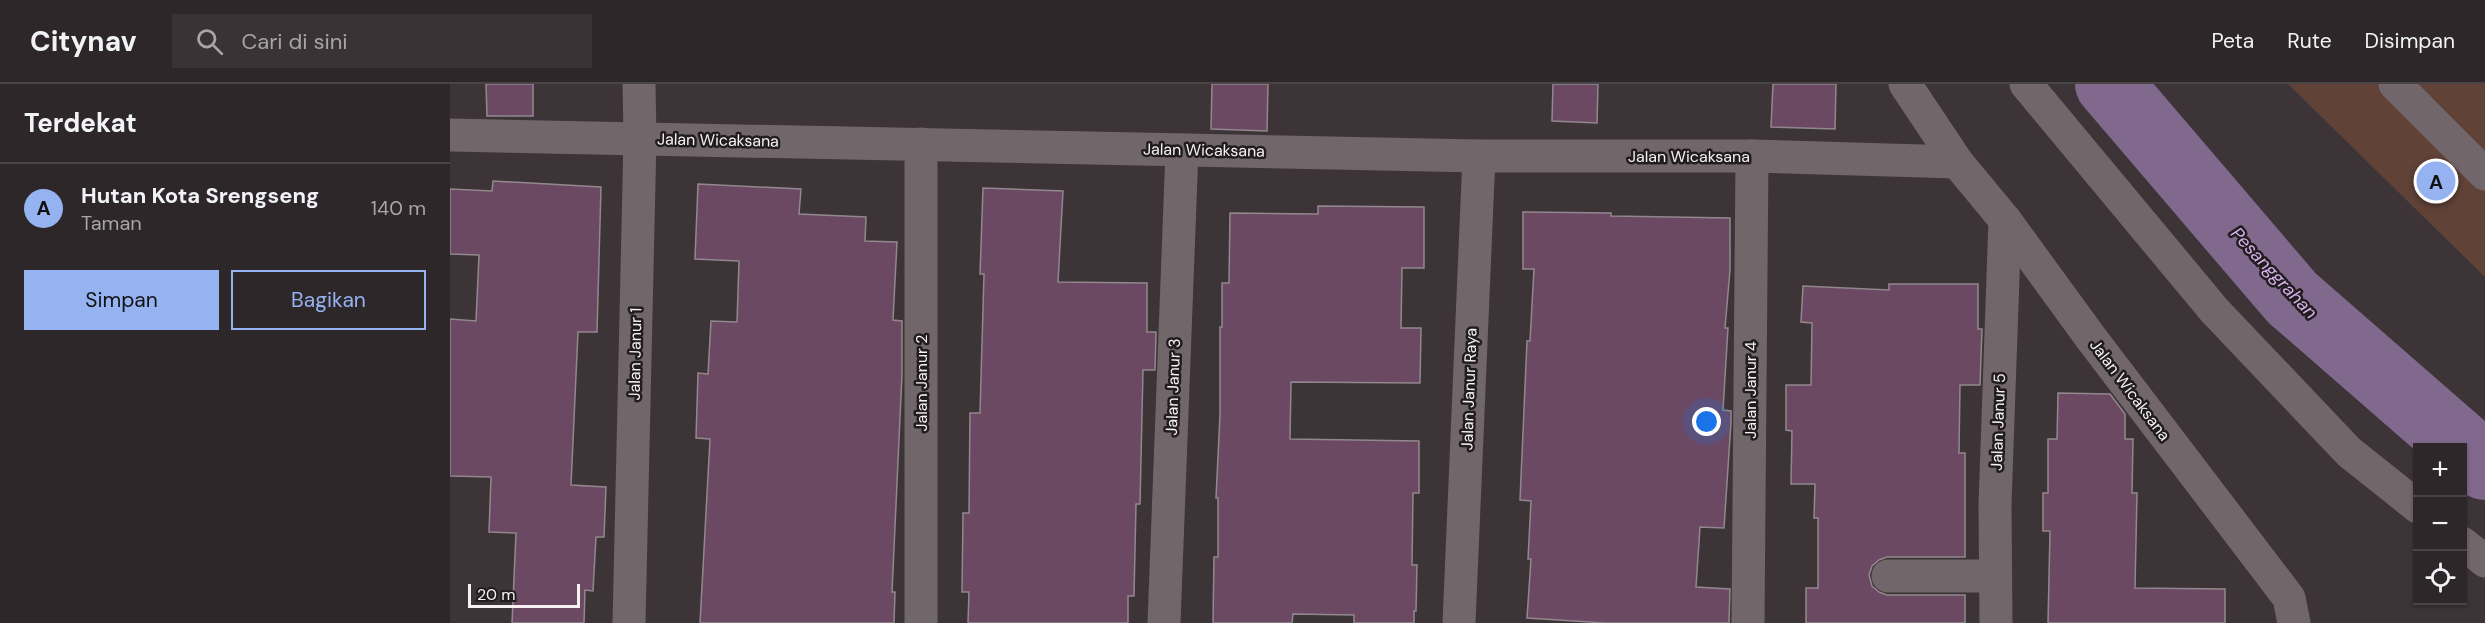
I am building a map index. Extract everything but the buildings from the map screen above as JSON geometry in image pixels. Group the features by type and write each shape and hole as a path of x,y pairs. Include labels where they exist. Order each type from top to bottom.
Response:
{"street":[{"name":"Jalan Janur 1","path":"629,623 640,138 639,84"},
{"name":"Jalan Wicaksana","path":"1905,84 1957,162 2005,220 2091,338 2289,598 2294,623"},
{"path":"2026,84 2214,310 2349,452 2413,503"},
{"path":"2395,84 2485,174"},
{"name":"Jalan Wicaksana","path":"450,135 1479,156 1752,156 1957,162"},
{"name":"Jalan Janur 2","path":"921,144 921,623"},
{"name":"Jalan Janur 3","path":"1164,623 1182,150"},
{"name":"Jalan Janur Raya","path":"1459,623 1479,156"},
{"name":"Jalan Janur 4","path":"1748,623 1752,156"},
{"name":"Jalan Janur 5","path":"1996,623 1995,504 2005,220"},
{"path":"2467,546 2485,561"},
{"path":"1888,576 1995,576"}],"shaded area":[{"path":"2288,84 2485,84 2485,277"}],"waterway":[{"name":"Pesanggrahan","path":"2109,84 2292,298 2485,466"}],"place":[{"name":"Hutan Kota Srengseng","path":"2436,181"}]}
